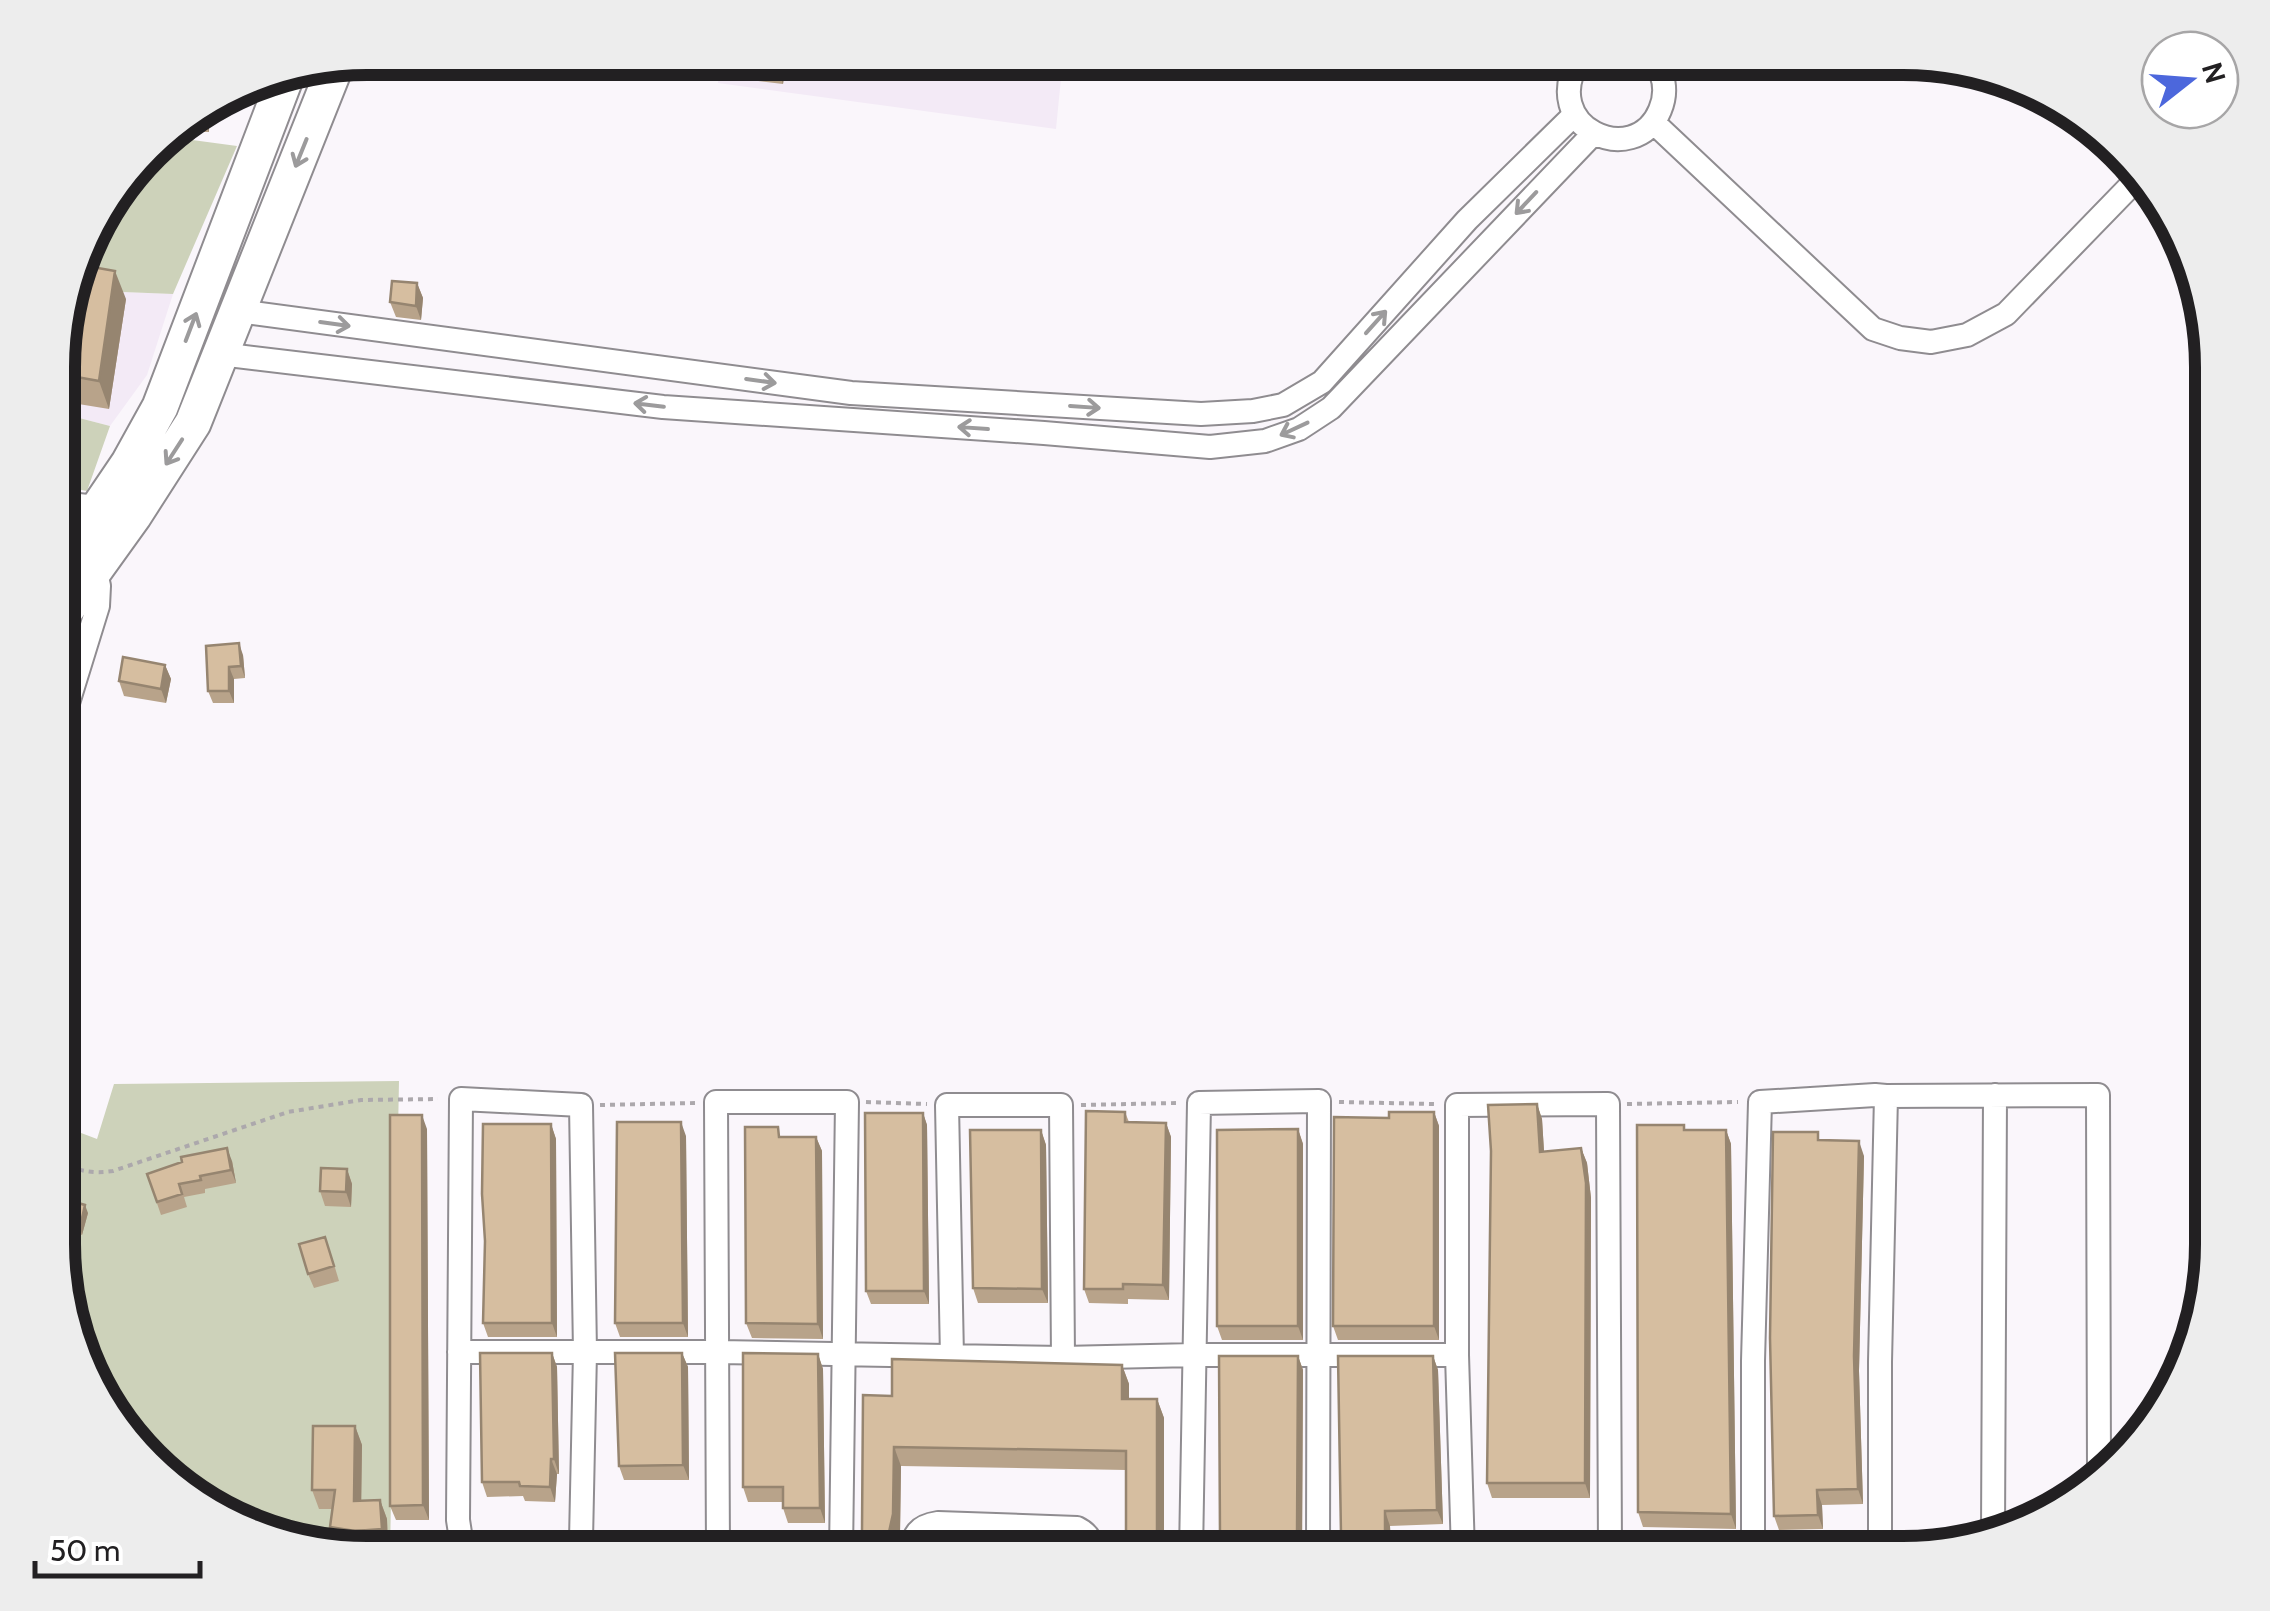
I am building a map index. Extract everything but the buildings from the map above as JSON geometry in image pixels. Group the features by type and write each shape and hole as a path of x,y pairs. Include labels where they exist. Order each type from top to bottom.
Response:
{"main road":[{"path":"76,559 193,423 331,77"},
{"path":"117,510 129,463 160,407 281,88"}],"street":[{"path":"1571,76 1569,101 1574,115 1585,128 1616,140 1647,129 1658,116 1664,101 1663,76"},
{"path":"238,311 851,393 1201,414 1253,410 1283,405 1322,382 1468,220 1574,115"},
{"path":"1653,122 1873,329 1900,338 1931,342 1967,335 2006,314 2131,185"},
{"path":"220,354 663,407 1210,447 1265,441 1299,428 1331,408 1594,133"},
{"path":"75,505 117,510"},
{"path":"75,679 100,596 76,559"},
{"path":"1753,1536 1760,1102 1886,1096 2098,1094 2098,1460"},
{"path":"1993,1521 1995,1095"},
{"path":"1880,1536 1886,1096"},
{"path":"460,1535 461,1099 581,1105 585,1352 581,1535"},
{"path":"1191,1536 1199,1102 1319,1101 1318,1536"},
{"path":"718,1535 716,1102 846,1102 841,1535"},
{"path":"1463,1536 1457,1105 1608,1104 1610,1536"},
{"path":"952,1357 946,1105 1062,1105 1063,1358"},
{"path":"459,1352 1063,1358 1458,1355"},
{"path":"915,1535 926,1525 938,1523 1077,1528 1088,1535"}],"path":[{"path":"76,1169 98,1173 113,1170 288,1112 362,1100 461,1099"},
{"path":"1319,1101 1457,1105"},
{"path":"581,1105 716,1102"},
{"path":"846,1102 946,1105"},
{"path":"1062,1105 1199,1102"},
{"path":"1608,1104 1760,1102"}],"shaded area":[{"path":"719,75 1061,75 1056,129 718,83"},
{"path":"85,290 173,294 147,375 110,426 75,417 77,329"}],"green space":[{"path":"186,139 237,146 173,294 85,290 97,255 124,205 175,148"},
{"path":"75,417 110,426 87,491 75,489"},
{"path":"399,1081 390,1535 310,1530 238,1506 189,1476 124,1406 97,1356 85,1319 76,1263 76,1131 97,1139 114,1084"}]}
